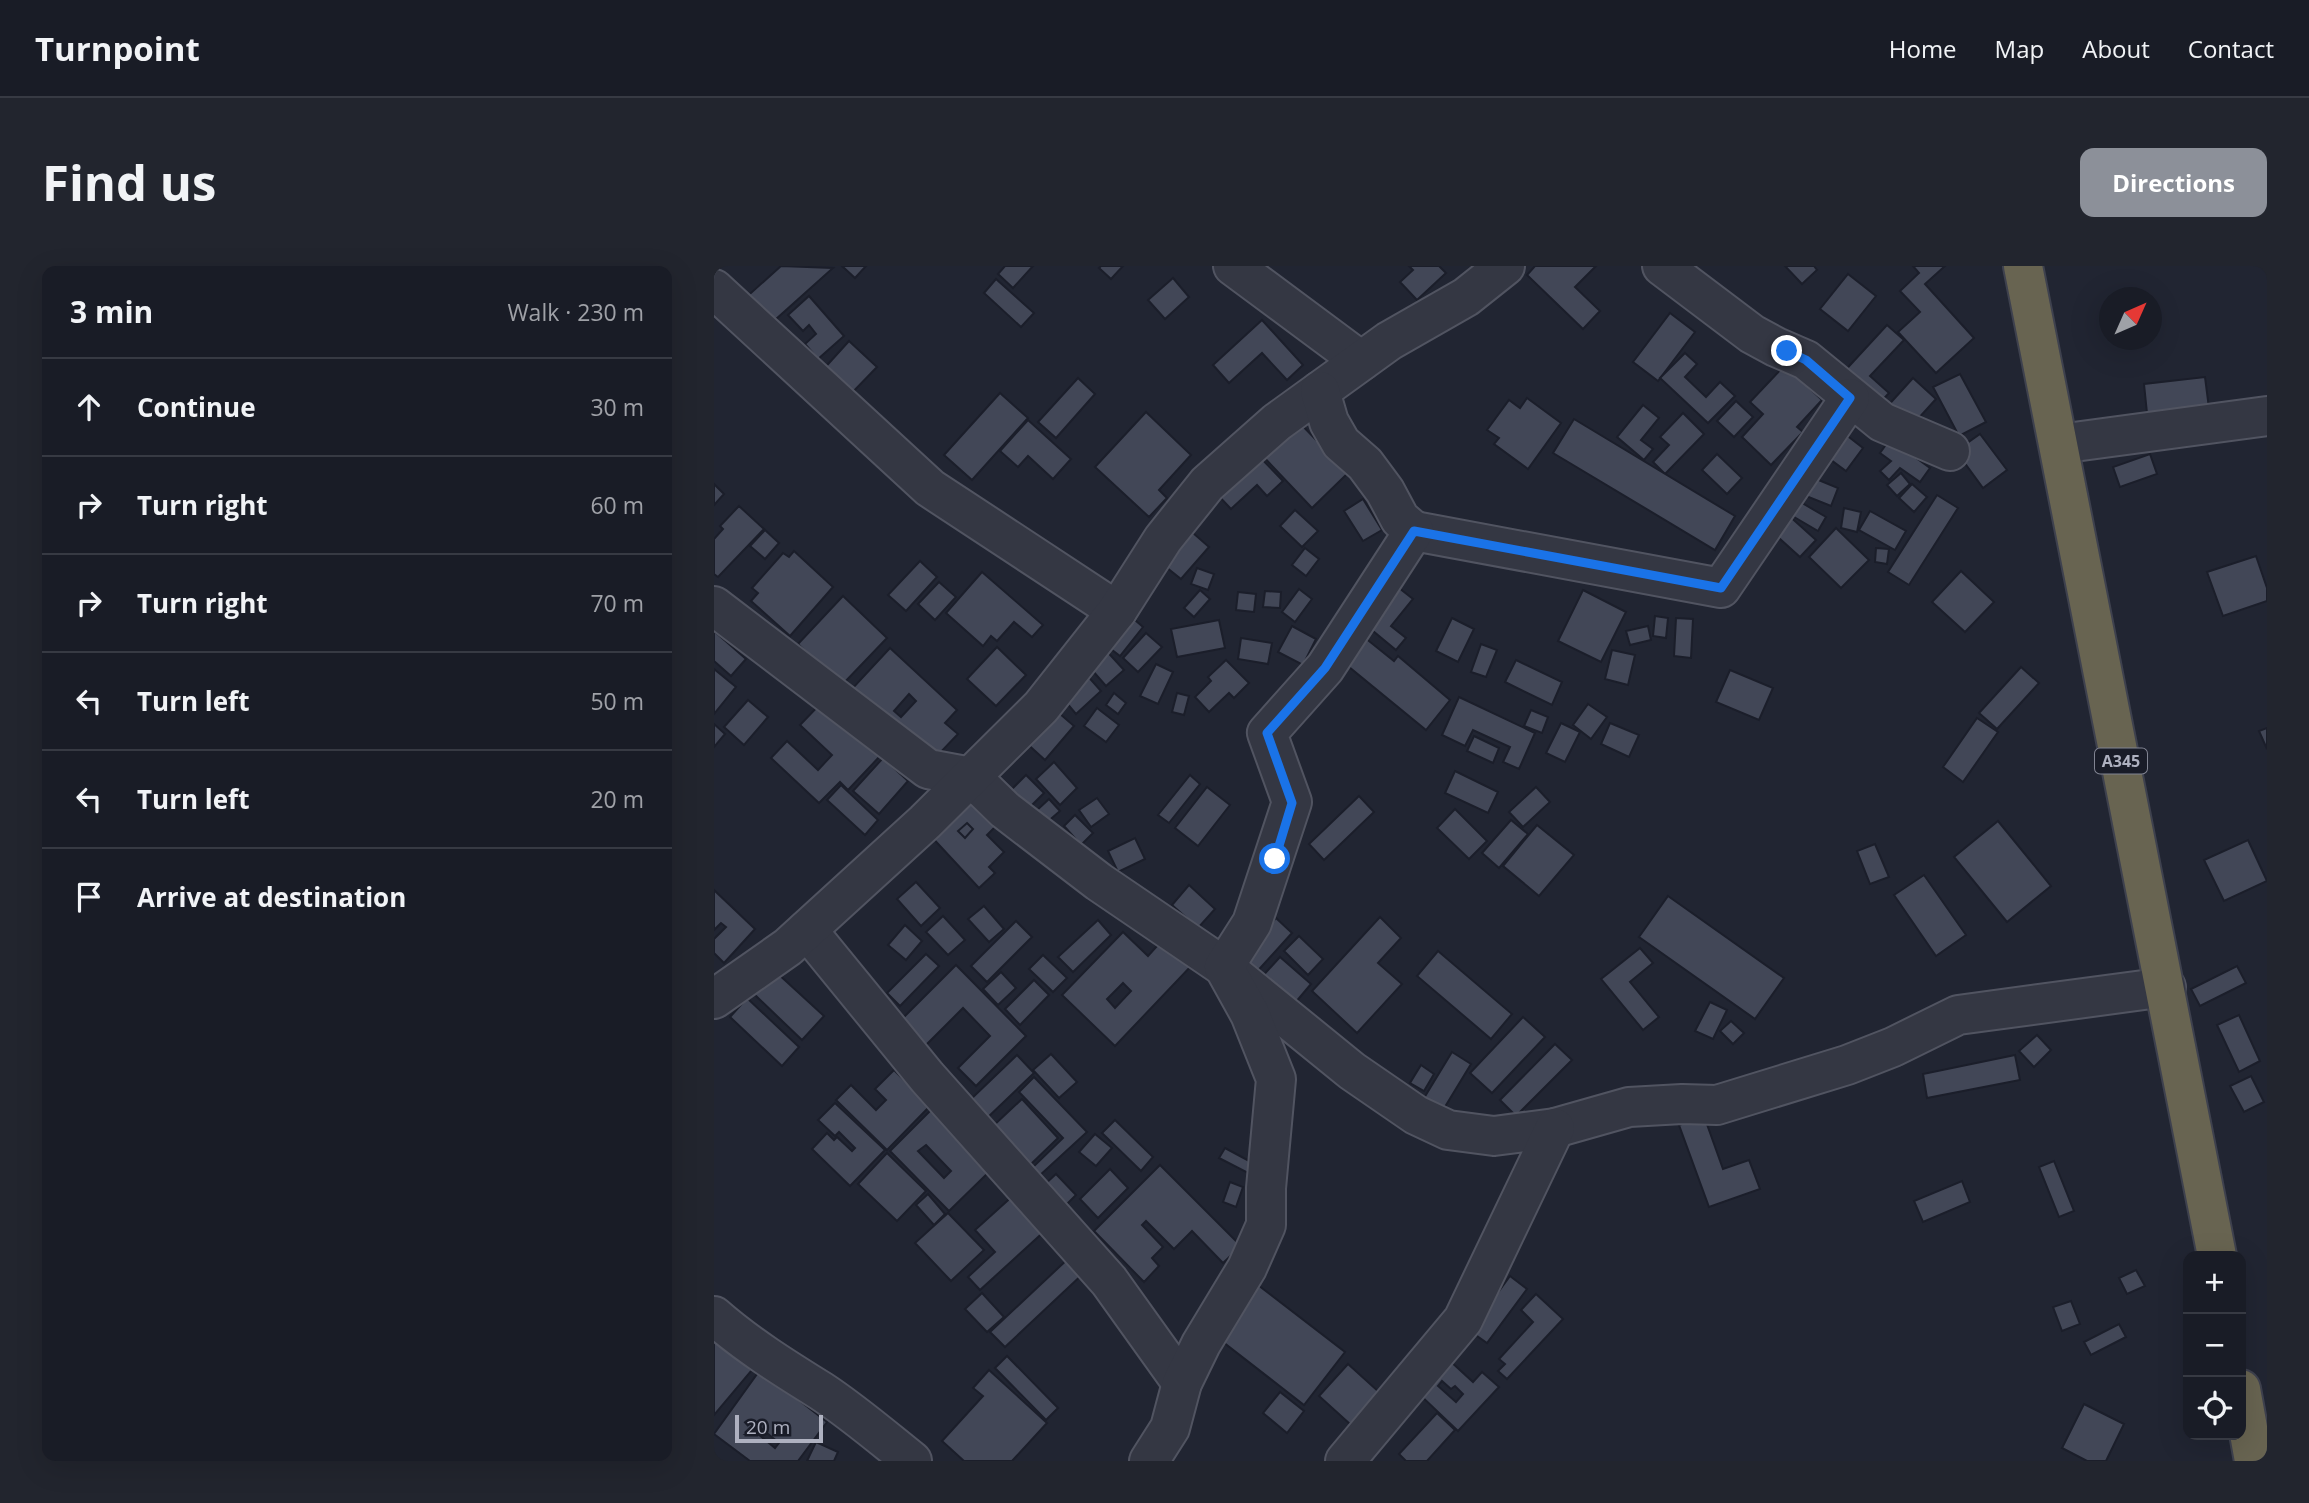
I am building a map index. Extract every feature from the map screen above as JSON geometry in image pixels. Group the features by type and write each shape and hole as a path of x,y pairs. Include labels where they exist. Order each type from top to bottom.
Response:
{"highway":[{"name":"A345","path":"2023,266 2216,1251"},
{"path":"2246,1408 2257,1449"}],"street":[{"path":"1233,266 1361,361"},
{"path":"714,999 788,947 925,822 1041,707 1117,611 1163,540 1207,484 1277,422 1390,341 1466,297 1505,266"},
{"path":"1662,266 1752,334 1776,348 1806,360 1882,422 1951,452"},
{"path":"714,289 930,488 1117,611"},
{"path":"1320,391 1329,422 1341,443 1365,464 1385,491 1400,519 1414,531 1721,588 1850,398"},
{"path":"2059,444 2267,416"},
{"path":"1224,967 1252,923 1292,803 1267,733 1325,668 1414,531"},
{"path":"714,606 928,769 971,777 1005,810 1099,883 1224,967 1352,1071 1416,1115 1448,1130 1494,1136 1555,1128 1629,1107 1717,1105 1847,1065 1958,1015 2166,986"},
{"path":"807,930 927,1077 1109,1282 1182,1383"},
{"path":"1149,1461 1170,1428 1182,1383 1201,1345 1247,1268 1266,1225 1266,1188 1276,1079 1250,1014 1224,967"},
{"path":"1345,1461 1463,1320 1555,1128"},
{"path":"714,1316 775,1364 822,1392 914,1461"}],"building":[{"path":"781,266 833,268 766,328 742,301"},
{"path":"842,266 866,266 855,278"},
{"path":"1005,266 1033,266 1013,288 998,274"},
{"path":"1123,266 1111,279 1099,268"},
{"path":"1409,266 1439,266 1446,273 1417,300 1400,282 1413,270"},
{"path":"1535,266 1596,266 1575,287 1600,311 1583,329 1527,275"},
{"path":"1785,266 1814,266 1817,270 1802,284"},
{"path":"1913,266 1945,266 1925,284 1974,338 1936,373 1898,332 1920,312 1900,291 1919,273"},
{"path":"1848,274 1876,296 1848,331 1820,309"},
{"path":"1173,278 1189,297 1165,319 1148,300"},
{"path":"996,279 1034,313 1021,327 984,293"},
{"path":"809,296 844,336 818,359 805,344 816,334 809,325 803,331 788,315"},
{"path":"1670,313 1695,332 1658,381 1633,362"},
{"path":"1262,320 1303,365 1287,380 1262,353 1229,383 1213,365"},
{"path":"1887,325 1904,340 1870,376 1889,393 1875,408 1840,376"},
{"path":"849,341 877,367 847,398 820,373"},
{"path":"1685,353 1697,364 1685,377 1706,397 1720,382 1735,396 1708,423 1660,378"},
{"path":"1785,365 1822,400 1797,427 1803,432 1771,465 1742,437 1763,414 1750,402"},
{"path":"1960,374 1986,422 1959,436 1933,387"},
{"path":"2205,377 2210,416 2148,423 2144,384"},
{"path":"1078,378 1095,394 1056,438 1038,422"},
{"path":"1913,378 1936,399 1907,431 1884,410"},
{"path":"1000,393 1028,418 972,480 944,455"},
{"path":"1527,398 1561,423 1528,469 1494,444 1499,438 1487,430 1509,400 1520,408"},
{"path":"1736,401 1753,417 1734,437 1717,421"},
{"path":"1643,405 1659,418 1641,440 1653,449 1644,460 1617,437"},
{"path":"1146,412 1191,455 1159,490 1167,498 1149,517 1095,467"},
{"path":"1683,413 1704,434 1665,474 1653,462 1669,445 1660,437"},
{"path":"1295,418 1348,473 1312,508 1259,452"},
{"path":"1574,419 1735,516 1715,550 1553,453"},
{"path":"1028,420 1071,459 1053,479 1028,456 1018,467 1000,451"},
{"path":"1845,434 1863,448 1846,471 1827,457"},
{"path":"1980,434 2007,470 1983,488 1956,451"},
{"path":"1890,439 1930,468 1920,482 1900,468 1889,480 1880,471 1891,461 1880,453"},
{"path":"1256,453 1283,481 1267,496 1257,485 1231,509 1214,491"},
{"path":"1717,454 1742,478 1727,494 1702,470"},
{"path":"2150,454 2157,474 2120,487 2113,467"},
{"path":"1901,473 1910,484 1897,496 1887,485"},
{"path":"1804,474 1838,488 1831,506 1796,492"},
{"path":"714,484 724,494 714,505"},
{"path":"1912,484 1927,497 1914,512 1899,498"},
{"path":"1937,495 1958,508 1909,585 1888,572"},
{"path":"1363,499 1382,530 1363,541 1344,511"},
{"path":"1797,500 1826,517 1818,531 1789,514"},
{"path":"739,506 764,529 718,577 714,574 714,539 723,529 720,526"},
{"path":"1844,508 1861,512 1857,532 1841,528"},
{"path":"1295,510 1318,531 1302,547 1280,526"},
{"path":"1870,511 1906,531 1895,550 1859,530"},
{"path":"1786,513 1816,540 1800,557 1770,530"},
{"path":"1184,525 1209,547 1181,579 1156,559"},
{"path":"1836,528 1869,560 1841,588 1809,557"},
{"path":"765,530 779,543 765,559 750,546"},
{"path":"1305,548 1319,559 1306,576 1292,565"},
{"path":"1876,548 1889,549 1887,564 1875,562"},
{"path":"794,551 833,587 790,636 751,601 758,593 752,588 783,553 789,557"},
{"path":"2256,556 2267,588 2267,601 2223,616 2207,572"},
{"path":"920,561 937,577 906,611 888,595"},
{"path":"1197,568 1214,574 1208,590 1191,584"},
{"path":"1961,571 1994,602 1965,632 1932,602"},
{"path":"982,572 1043,625 1032,637 1014,622 997,641 991,636 983,646 946,613"},
{"path":"939,582 956,597 935,620 918,604"},
{"path":"1399,588 1413,599 1391,626 1406,638 1396,650 1367,626"},
{"path":"1299,589 1312,599 1295,622 1282,612"},
{"path":"1200,590 1210,599 1194,617 1184,608"},
{"path":"1583,590 1626,612 1601,662 1558,641"},
{"path":"1265,591 1281,592 1280,608 1263,607"},
{"path":"1238,592 1256,594 1254,612 1236,610"},
{"path":"843,596 887,638 841,686 798,644"},
{"path":"1128,614 1143,627 1120,656 1103,643"},
{"path":"1655,616 1668,618 1666,638 1653,636"},
{"path":"1452,618 1474,629 1458,662 1436,651"},
{"path":"1676,618 1693,619 1691,658 1674,656"},
{"path":"1219,620 1225,648 1177,657 1171,629"},
{"path":"1292,626 1316,639 1303,665 1278,652"},
{"path":"1648,626 1651,640 1630,645 1626,631"},
{"path":"714,631 746,659 731,676 714,661"},
{"path":"1146,633 1162,647 1138,672 1123,658"},
{"path":"1364,637 1394,661 1398,656 1450,700 1426,730 1343,662"},
{"path":"1241,638 1272,643 1268,664 1238,659"},
{"path":"1481,644 1497,650 1486,677 1471,672"},
{"path":"1102,646 1124,670 1106,686 1085,662"},
{"path":"997,647 1026,675 996,706 967,679"},
{"path":"890,648 957,710 945,723 958,734 938,755 850,691","holes":["909,694 916,701 901,717 894,711"]},
{"path":"1612,650 1635,655 1628,685 1605,679"},
{"path":"1226,660 1249,683 1234,698 1229,693 1209,712 1195,697 1211,681 1208,677"},
{"path":"1516,660 1562,682 1552,705 1505,682"},
{"path":"1156,664 1173,672 1158,704 1140,696"},
{"path":"2021,667 2039,683 1997,729 1979,713"},
{"path":"714,669 736,687 714,714"},
{"path":"1730,670 1773,688 1759,720 1716,702"},
{"path":"1085,673 1101,691 1076,714 1060,695"},
{"path":"1114,693 1126,703 1118,714 1106,705"},
{"path":"1177,693 1189,696 1184,715 1172,712"},
{"path":"1459,697 1535,733 1519,769 1503,762 1510,747 1473,730 1465,746 1442,735"},
{"path":"748,700 768,717 744,745 724,727"},
{"path":"823,701 881,755 848,790 840,782 819,803 771,758 787,741 818,770 832,755 800,725"},
{"path":"1588,704 1607,717 1591,739 1573,725"},
{"path":"1052,707 1074,726 1045,760 1023,740"},
{"path":"1097,708 1119,725 1106,742 1084,726"},
{"path":"1531,710 1548,717 1542,733 1524,726"},
{"path":"1977,718 1998,732 1963,782 1943,767"},
{"path":"1561,723 1580,732 1565,762 1546,753"},
{"path":"1610,723 1639,735 1629,757 1601,744"},
{"path":"714,724 725,734 714,747"},
{"path":"2267,728 2267,749 2259,731"},
{"path":"1474,736 1499,748 1493,763 1467,751"},
{"path":"883,758 908,781 879,814 853,791"},
{"path":"1054,762 1077,788 1060,805 1036,779"},
{"path":"1455,771 1498,792 1488,813 1445,793"},
{"path":"1026,775 1044,793 1026,811 1008,793"},
{"path":"1190,775 1200,784 1169,823 1158,815"},
{"path":"841,785 878,820 865,835 827,800"},
{"path":"1207,787 1230,805 1198,846 1175,828"},
{"path":"1536,787 1550,802 1523,827 1509,812"},
{"path":"969,795 997,825 987,835 1004,852 989,867 995,873 979,888 928,833"},
{"path":"1359,796 1374,812 1324,860 1309,844"},
{"path":"1097,798 1109,814 1091,827 1079,810"},
{"path":"1049,799 1060,811 1045,824 1035,812"},
{"path":"1455,809 1487,841 1469,859 1437,828"},
{"path":"1075,815 1093,833 1081,845 1064,826"},
{"path":"1511,820 1528,834 1499,868 1482,853"},
{"path":"1998,821 2051,886 2007,922 1954,857"},
{"path":"967,823 973,829 965,838 958,831"},
{"path":"1537,825 1574,855 1539,896 1503,866"},
{"path":"1135,838 1145,859 1118,872 1108,851"},
{"path":"2248,840 2267,881 2224,901 2204,860"},
{"path":"1875,844 1889,877 1870,884 1857,851"},
{"path":"1924,875 1966,935 1936,956 1894,895"},
{"path":"916,882 940,908 921,926 897,899"},
{"path":"1189,885 1215,909 1198,928 1172,905"},
{"path":"714,890 755,929 724,963 714,953 714,939 726,927 721,923 714,930"},
{"path":"1668,896 1784,978 1755,1019 1639,937"},
{"path":"984,906 1004,929 989,942 968,919"},
{"path":"943,916 965,940 948,955 926,932"},
{"path":"1380,917 1401,938 1378,963 1402,984 1357,1033 1312,991"},
{"path":"1276,918 1292,933 1253,976 1237,961"},
{"path":"1098,920 1111,935 1073,972 1058,957"},
{"path":"1016,921 1032,937 987,982 971,966"},
{"path":"905,925 922,941 906,960 888,945"},
{"path":"1123,932 1148,956 1166,936 1194,963 1115,1046 1062,995","holes":["1123,983 1131,991 1115,1008 1107,999"]},
{"path":"1299,936 1323,959 1308,975 1284,951"},
{"path":"1640,948 1653,963 1630,982 1659,1017 1643,1030 1601,979"},
{"path":"1438,951 1512,1014 1491,1039 1417,976"},
{"path":"926,954 939,966 900,1006 887,993"},
{"path":"1043,955 1067,978 1053,992 1029,969"},
{"path":"1280,957 1311,984 1290,1009 1258,981"},
{"path":"956,965 1026,1036 976,1086 958,1068 990,1036 963,1008 926,1045 901,1020"},
{"path":"2237,966 2246,983 2200,1006 2191,989"},
{"path":"776,972 824,1016 802,1040 754,994"},
{"path":"1001,972 1016,988 998,1005 983,989"},
{"path":"1034,980 1049,995 1020,1025 1005,1009"},
{"path":"747,998 799,1047 782,1066 730,1017"},
{"path":"1710,1002 1727,1010 1713,1039 1695,1031"},
{"path":"2239,1015 2260,1061 2239,1072 2217,1025"},
{"path":"1523,1017 1545,1037 1492,1093 1470,1073"},
{"path":"1731,1021 1744,1033 1733,1044 1720,1031"},
{"path":"2037,1035 2051,1050 2034,1067 2019,1051"},
{"path":"1555,1044 1572,1060 1516,1116 1500,1100"},
{"path":"1452,1052 1471,1064 1440,1115 1421,1103"},
{"path":"1051,1054 1077,1082 1059,1098 1033,1070"},
{"path":"1017,1055 1034,1073 986,1119 969,1101"},
{"path":"2015,1055 2020,1080 1927,1098 1923,1074"},
{"path":"1421,1065 1434,1074 1424,1091 1410,1083"},
{"path":"894,1070 930,1106 887,1150 836,1100 851,1085 876,1110 886,1100 875,1089"},
{"path":"2251,1076 2264,1102 2244,1112 2230,1086"},
{"path":"1034,1077 1087,1132 1038,1177 1031,1169 1063,1138 1019,1092"},
{"path":"1022,1099 1058,1138 1029,1166 992,1127"},
{"path":"835,1103 885,1150 850,1186 812,1149 827,1133 834,1140 837,1137 852,1151 855,1148 839,1132 835,1136 818,1120"},
{"path":"932,1109 992,1169 949,1211 890,1151","holes":["926,1145 951,1171 944,1178 918,1151"]},
{"path":"1704,1116 1723,1169 1749,1160 1760,1189 1709,1207 1679,1125"},
{"path":"1115,1120 1153,1157 1141,1171 1102,1133"},
{"path":"1095,1134 1112,1148 1096,1166 1079,1152"},
{"path":"1225,1148 1253,1163 1248,1173 1219,1158"},
{"path":"887,1153 926,1191 897,1221 858,1184"},
{"path":"2054,1161 2074,1211 2059,1217 2039,1167"},
{"path":"1160,1165 1241,1246 1223,1263 1192,1231 1174,1249 1146,1221 1142,1225 1163,1247 1152,1258 1159,1266 1144,1282 1094,1231"},
{"path":"1110,1169 1128,1188 1098,1218 1080,1199"},
{"path":"1056,1174 1076,1195 1063,1208 1043,1186"},
{"path":"1962,1181 1970,1202 1923,1222 1914,1201"},
{"path":"1230,1182 1243,1187 1236,1207 1223,1202"},
{"path":"1016,1193 1048,1228 980,1290 968,1277 995,1252 975,1230"},
{"path":"928,1194 945,1214 934,1225 916,1205"},
{"path":"948,1213 984,1250 951,1281 915,1243"},
{"path":"1071,1256 1086,1271 1005,1347 990,1332"},
{"path":"2136,1270 2145,1286 2127,1294 2119,1278"},
{"path":"1510,1276 1527,1289 1487,1343 1470,1331"},
{"path":"1254,1282 1345,1352 1304,1405 1214,1335"},
{"path":"982,1293 1004,1317 987,1332 965,1309"},
{"path":"1536,1294 1563,1319 1507,1379 1498,1371 1505,1364 1499,1359 1533,1322 1521,1310"},
{"path":"2071,1301 2080,1324 2062,1331 2053,1307"},
{"path":"2119,1324 2126,1337 2091,1355 2084,1342"},
{"path":"714,1339 752,1370 714,1415"},
{"path":"1007,1356 1058,1408 1046,1420 995,1368"},
{"path":"1449,1360 1473,1382 1482,1372 1499,1387 1458,1431 1418,1393","holes":["1442,1381 1451,1389 1455,1386 1463,1394 1456,1402 1438,1386"]},
{"path":"1348,1364 1390,1402 1361,1434 1319,1396"},
{"path":"760,1370 827,1422 798,1461 750,1461 714,1434","holes":["756,1424 779,1443 775,1448 752,1429"]},
{"path":"989,1370 1047,1423 1012,1461 964,1461 942,1441 983,1396 973,1388"},
{"path":"1280,1392 1304,1411 1287,1433 1263,1413"},
{"path":"2084,1404 2124,1424 2106,1461 2087,1461 2062,1448"},
{"path":"1437,1413 1455,1430 1427,1461 1406,1461 1399,1454"},
{"path":"816,1442 838,1452 834,1461 807,1461"}],"route":[{"path":"1275,859 1292,803 1267,733 1325,668 1414,531 1721,588 1850,398 1806,360 1787,351"}]}
